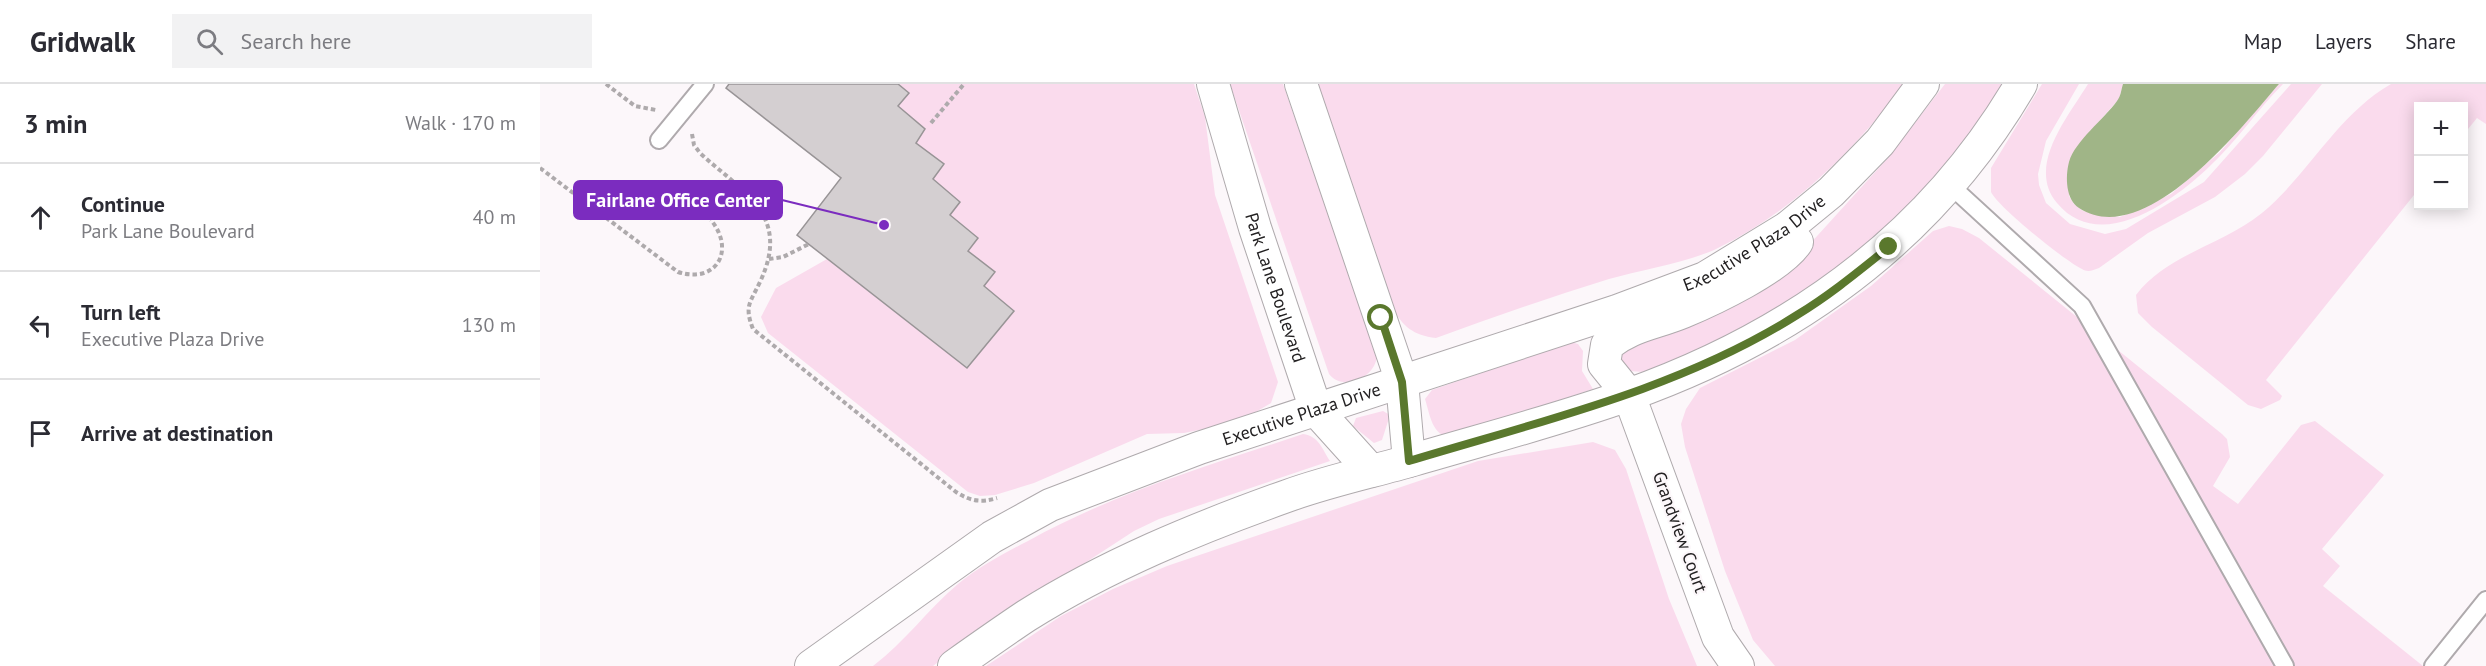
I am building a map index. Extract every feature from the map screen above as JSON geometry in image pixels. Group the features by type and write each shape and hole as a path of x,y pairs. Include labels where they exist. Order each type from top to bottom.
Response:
{"street":[{"name":"Park Lane Boulevard","path":"1213,84 1255,228 1316,410 1371,471"},
{"path":"1301,84 1402,382 1409,461"},
{"name":"Executive Plaza Drive","path":"811,666 992,537 1050,505 1157,463 1617,311 1706,278 1787,228 1831,192 1880,141 1923,84"},
{"path":"954,666 1027,616 1112,568 1188,534 1290,495 1629,395 1731,351 1795,316 1836,290 1889,247 1925,213 1950,185 2002,117 2020,84"},
{"name":"Executive Plaza Drive","path":"1629,395 1604,364 1606,345 1624,332 1682,312 1744,282 1792,251 1831,192"},
{"name":"Grandview Court","path":"1629,395 1718,636 1738,666"},
{"name":"Executive Plaza Drive","path":"847,666 885,638 908,595"}],"lane":[{"path":"659,141 705,84"},
{"path":"1950,185 2082,306 2285,666"},
{"path":"2433,666 2486,600"}],"path":[{"path":"606,84 635,106 653,110 661,108"},
{"path":"931,123 964,84"},
{"path":"695,126 692,135 700,153 749,193 758,205 769,233 769,260 750,299 747,314 753,329 956,492 967,499 982,502 1005,494"},
{"path":"540,168 678,273 689,276 704,275 715,267 722,254 722,241 718,229 711,220"},
{"path":"769,260 783,257 808,244"}],"shaded area":[{"path":"898,84 1194,84 1205,117 1215,195 1278,382 1271,403 1239,422 1184,433 1147,434 1034,483 995,495 980,496 968,492 768,333 761,317 776,288 827,259 967,368 1014,311 984,286 995,272 968,251 978,238 950,215 960,202 933,179 943,164 916,143 925,129 898,106 909,93"},
{"path":"1230,84 1283,84 1377,356 1371,371 1358,380 1342,382 1329,374"},
{"path":"1317,84 1904,84 1865,132 1821,177 1772,216 1718,248 1694,257 1609,279 1436,338 1421,335 1410,329 1400,320 1392,307"},
{"path":"1945,84 2005,84 1992,106 1913,204 1828,278 1712,346 1644,372 1629,371 1620,358 1623,345 1798,257 1887,159"},
{"path":"2042,84 2079,84 2046,141 2038,174 2039,185 2046,203 2070,224 2105,234 2126,229 2204,182 2291,84 2322,84 2263,156 2245,174 2215,197 2148,233 2099,268 2088,271 2073,264 2033,233 1991,192 1991,168"},
{"path":"2088,84 2123,84 2119,99 2087,135 2069,162 2069,196 2074,204 2083,211 2120,217 2171,194 2220,152 2279,84 2283,84 2220,156 2177,194 2136,217 2115,223 2094,224 2074,218 2057,203 2049,189 2046,173 2053,142"},
{"path":"2123,84 2279,84 2241,128 2190,178 2162,199 2133,213 2105,217 2079,208 2071,200 2067,181 2068,168 2077,146 2118,99"},
{"path":"2391,84 2486,84 2486,124 2477,118 2468,129 2468,102 2414,102 2414,195 2266,380 2282,396 2280,400 2261,409 2248,405 2152,327 2138,313 2136,295 2163,269 2230,234 2262,213 2279,198 2339,128 2372,97"},
{"path":"1949,226 1962,229 1979,238 2222,434 2227,439 2230,457 2213,486 2238,504 2301,425 2315,421 2384,475 2322,549 2340,566 2323,586 2423,666 1775,666 1753,640 1725,571 1685,447 1681,424 1686,409 1700,388 1795,340 1871,286 1933,231"},
{"path":"1571,342 1578,344 1583,351 1582,371 1593,389 1451,437 1445,436 1436,429 1430,418 1425,399 1432,390"},
{"path":"1383,411 1390,415 1382,440 1374,443 1353,426 1356,418"},
{"path":"1303,434 1316,440 1330,461 1159,519 1134,531 968,639 933,666 873,666 896,647 958,584 1010,550 1094,508 1128,494"},
{"path":"1593,442 1615,450 1626,469 1669,599 1697,666 986,666 1061,616 1113,589 1167,566 1478,461"}],"building":[{"path":"729,84 898,84 909,93 898,106 925,129 916,143 944,164 933,179 960,202 950,215 978,238 968,251 995,272 984,286 1014,311 967,368 797,235 841,178 726,88"}],"place":[{"name":"Fairlane Office Center","path":"884,225"}],"route":[{"path":"1381,318 1402,382 1409,461 1629,395 1731,351 1795,316 1836,290 1889,247"}]}
